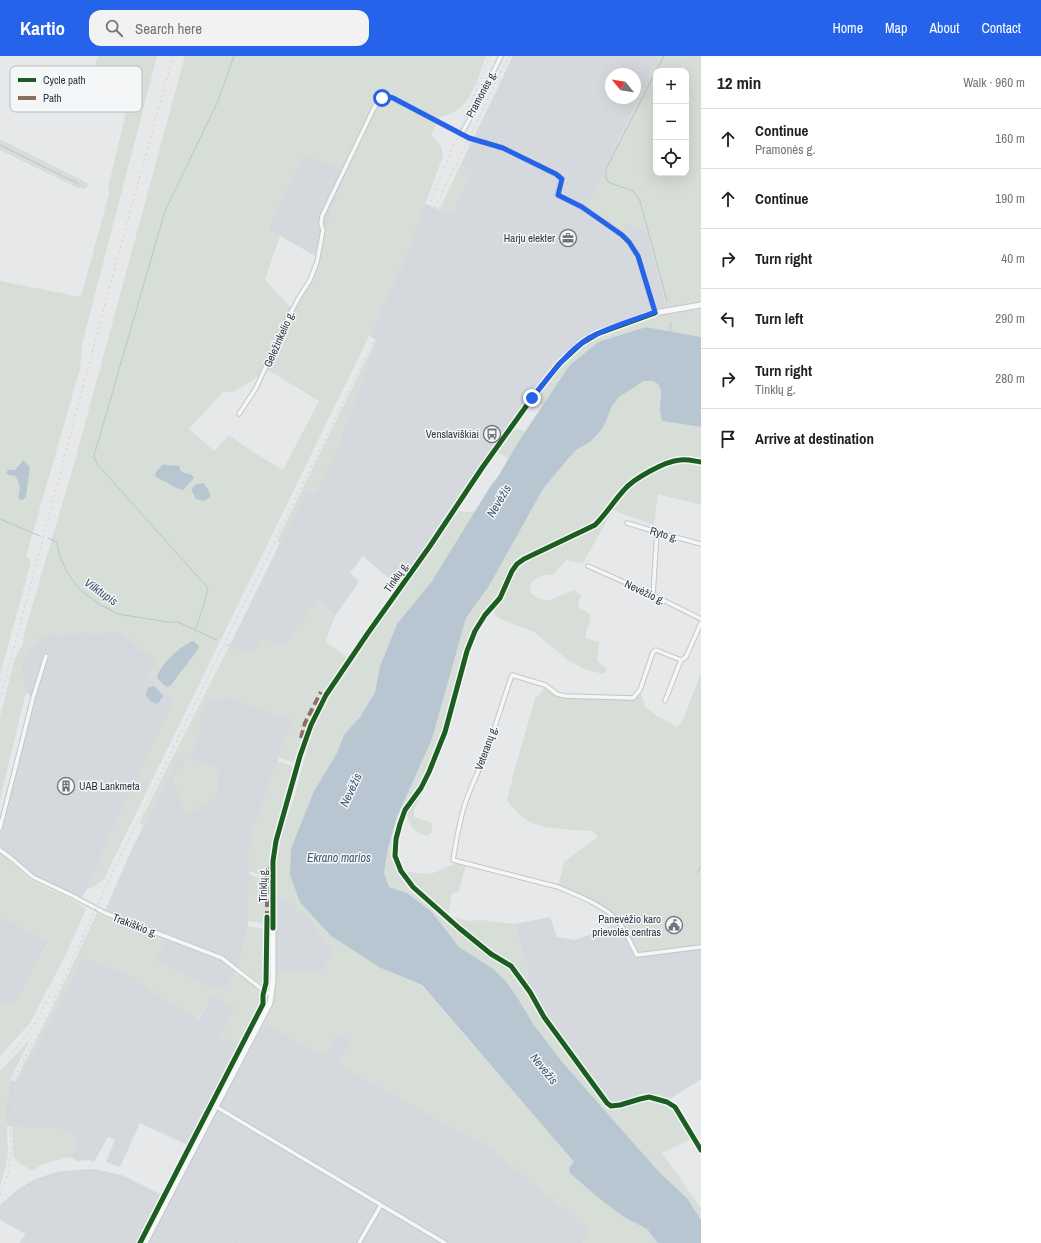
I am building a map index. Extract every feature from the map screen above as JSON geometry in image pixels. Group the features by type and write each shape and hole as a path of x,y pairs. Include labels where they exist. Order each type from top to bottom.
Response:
{"main road":[{"name":"Tinklų g.","path":"145,1243 215,1106 267,1011 272,995 273,980 272,878 276,841 300,756 315,716 326,695 511,427 547,380 570,354 589,338 597,334 655,312 701,305"}],"street":[{"name":"Pramonės g.","path":"462,133 501,56"},
{"name":"Geležinkelio g.","path":"240,414 256,388 298,298 310,280 316,262 323,230 321,224 322,216 378,103 384,97 389,97 462,133"},
{"path":"462,133 473,139 503,148 560,176 562,179 558,195 582,207 622,235 629,242 638,256 655,312"},
{"name":"Ryto g.","path":"628,523 701,544"},
{"path":"653,595 657,532"},
{"name":"Nevėžio g.","path":"588,566 653,595 701,619"},
{"path":"665,701 681,660 686,657 701,623"},
{"name":"Veteranų g.","path":"681,660 656,650 653,652 640,690 633,698 565,696 556,694 545,685 512,675 498,713 487,751 464,806 458,828 453,860 558,887 574,894 610,914 618,921 637,955 701,947"},
{"path":"0,828 33,698 46,656"},
{"name":"Trakiškio g.","path":"0,850 33,877 105,913 222,958 272,995"},
{"path":"215,1106 445,1243"},
{"path":"359,1243 381,1205"}],"shaded area":[{"path":"98,56 157,56 82,344 80,369 26,556 31,562 0,675 0,281 81,297 109,194 108,188 126,112 142,112 142,66 95,66","holes":["21,461 30,467 26,497 20,500 18,497 20,491 19,484 15,476 9,475 9,470 15,470"]},
{"path":"185,56 486,56 476,83 466,102 448,115 439,118 431,135 440,144 443,156 407,253 369,336 104,879 93,887 87,889 121,811 175,700 146,676 158,658 142,651 122,632 43,635 22,661 21,668 26,692 0,800 0,717 15,658 23,644 24,634 74,464","holes":["306,155 346,172 325,232 319,258 310,280 292,309 265,280 280,236 268,228 290,180","268,370 319,401 283,470 229,435 214,451 189,429 224,391 232,393","164,464 179,466 182,472 185,473 158,469","196,484 205,484 210,493 207,500 196,499 192,494 192,488","193,641 199,648 158,673 178,650"]},
{"path":"513,56 658,56 641,92 641,68 605,68 605,104 636,104 588,206 623,230 628,223 647,232 666,308 599,330 582,340 561,359 492,449 398,586 363,556 350,573 359,582 335,616 318,599 284,647 265,638 253,653 247,655 229,647 306,492 316,493 336,451 377,340 369,336 407,253 425,204 452,214 471,171 461,164"},
{"path":"658,56 701,56 701,305 666,308 647,232 628,223 623,231 588,206 636,104 641,104 641,92"},
{"path":"0,139 82,180 88,184 86,189 78,188 0,150"},
{"path":"306,154 346,172 325,232 319,258 268,229 290,180"},
{"path":"461,164 471,170 452,214 439,210"},
{"path":"701,309 701,337 646,327 598,342 569,366 543,406 535,398 576,351 598,336 659,315"},
{"path":"376,339 377,340 336,451 316,494 306,492 280,543 277,541"},
{"path":"649,380 657,382 661,390 660,409 662,421 701,427 701,505 658,494 654,525 613,510 583,563 566,560 554,574 541,576 531,582 530,592 536,597 547,601 574,590 581,596 578,603 579,608 590,614 586,638 599,642 597,660 607,670 603,674 584,669 568,660 534,632 500,619 495,615 494,609 475,631 467,651 445,732 429,772 431,775 414,810 414,817 432,823 432,832 427,836 417,832 410,823 405,810 397,833 395,848 401,871 430,874 453,865 461,863 466,864 459,891 452,894 448,916 469,921 481,920 515,924 524,959 528,964 527,989 544,1017 607,1103 617,1104 630,1098 647,1094 663,1094 670,1097 680,1111 694,1137 662,1153 701,1208 701,1220 687,1198 660,1173 563,1063 534,1025 505,980 492,968 459,947 432,912 407,893 389,887 384,873 388,848 396,819 432,739 466,618 489,586 543,489 576,450 582,447 608,414 619,397 644,381"},
{"path":"514,428 526,432 509,459 497,452"},
{"path":"457,510 465,512 476,511 432,581 397,624 380,666 375,691 360,717 344,735 337,753 314,791 381,968 421,985 574,1162 601,1200 624,1217 647,1229 658,1243 583,1243 590,1230 489,1147 339,1064 353,1041 337,1032 324,1055 264,1023 274,999 276,971 323,972 335,949 324,942 320,933 303,913 286,900 275,898 274,868 279,841 295,795 312,730 328,697 382,618 391,609 402,593 403,588"},
{"path":"318,599 335,616 325,642 348,658 314,711 296,760 291,762 278,757 291,720 227,697 209,700 198,719 200,729 190,757 191,759 214,767 217,770 218,792 214,798 192,813 188,814 185,812 181,805 181,799 173,781 175,775 185,761 178,757 144,826 139,823 229,647 247,655 253,653 265,638 284,646"},
{"path":"122,632 142,651 158,658 146,676 175,700 121,811 87,889 80,900 33,877 0,850 0,828 33,698 26,692 21,668 22,661 45,634"},
{"path":"701,672 701,947 637,955 623,927 612,915 589,901 558,887 564,862 598,837 592,831 553,828 532,823 518,813 507,800 536,696 540,695 545,685 556,694 633,698 640,690 645,707 657,716 677,727 683,721"},
{"path":"227,697 292,720 250,839 248,926 238,967 226,987 207,987 156,960 165,940 124,925 103,915 132,849 178,757 185,761 175,775 173,781 181,799 181,805 218,792 217,770 214,767 191,759 190,757 200,729 198,719 209,700"},
{"path":"277,761 292,766 294,770 272,853 269,874 265,876 249,871 250,839"},
{"path":"0,852 32,881 69,898 86,909 66,954 30,1023 0,1056 0,1002 13,1008 49,942 0,916"},
{"path":"249,874 270,882 270,921 268,924 248,921"},
{"path":"275,898 286,900 303,913 320,933 324,942 335,949 323,972 276,971"},
{"path":"97,913 165,940 156,960 207,987 226,987 234,972 269,998 243,1050 218,1036 234,1007 212,994 198,1019 166,1001 132,976 83,957 17,1082 15,1081 48,1017"},
{"path":"0,916 49,941 13,1008 0,1002"},
{"path":"550,917 557,937 575,940 607,928 618,921 701,947 701,1079 671,1098 668,1095 634,1096 615,1105 607,1103 544,1017 527,989 528,964 524,959 515,924"},
{"path":"248,926 263,929 270,934 268,949 265,947 265,960 267,961 269,958 271,970 269,987 267,988 238,967"},
{"path":"83,957 132,976 166,1001 199,1019 212,994 234,1007 243,1050 192,1147 140,1123 120,1167 106,1162 115,1140 108,1137 94,1162 90,1160 77,1161 70,1157 79,1139 28,1127 6,1126 6,1107 10,1080 17,1082"},
{"path":"264,1023 324,1055 337,1032 353,1041 339,1064 489,1147 590,1230 583,1243 149,1243 188,1165"},
{"path":"31,1038 10,1080 6,1107 8,1153 0,1186 0,1071"},
{"path":"12,1126 60,1128 80,1139 70,1157 43,1164 32,1171 15,1160 13,1154"},
{"path":"93,1169 122,1175 166,1197 143,1243 19,1243 26,1234 0,1220 0,1205 16,1191 35,1179 57,1172"}],"water":[{"name":"Ekrano marios","path":"646,327 701,337 701,427 662,421 660,409 661,392 659,386 653,381 644,381 619,397 611,408 602,429 590,442 576,450 543,489 489,586 466,618 432,739 396,819 388,848 384,873 389,887 407,893 432,912 459,947 492,968 505,980 534,1025 563,1063 660,1173 687,1198 701,1220 701,1243 658,1243 647,1229 624,1217 601,1200 570,1173 569,1168 574,1162 422,985 381,968 331,936 300,902 290,875 291,849 314,791 337,753 344,735 360,717 375,692 380,666 397,624 432,581 519,441 569,366 598,342"},
{"path":"23,460 30,467 26,497 20,500 18,497 20,486 18,481 15,476 6,473 8,470 15,470"},
{"path":"164,464 179,466 182,472 192,475 194,478 183,490 179,489 156,477 155,474 158,469"},
{"path":"204,483 210,493 210,497 205,501 196,499 192,492 192,488 196,484"},
{"path":"193,641 199,648 171,685 167,687 157,678 162,667 171,656"},
{"path":"154,686 163,696 157,704 150,701 146,695 148,688"}],"waterway":[{"path":"195,630 208,588 97,464 94,456 165,211 218,101 234,56"},
{"path":"658,68 664,56"},
{"path":"653,77 606,169 606,178 608,182 633,191 640,201 667,301"},
{"path":"0,145 79,184"},
{"path":"670,331 671,323"},
{"name":"Vilktupis","path":"0,519 40,536"},
{"name":"Vilktupis","path":"48,538 57,542 59,554 67,572 79,589 99,604 118,614 168,622 178,622 217,640"},
{"path":"697,873 701,867"}],"railway":[{"path":"0,700 109,289 173,56"},
{"path":"424,218 490,56"},
{"path":"0,1195 8,1174 10,1161 11,1150 9,1109 14,1078 46,1018 116,865 373,341 424,230 509,56"},
{"path":"0,1066 29,1032 51,993"},
{"path":"0,1207 12,1196 38,1180 68,1172 83,1170 99,1171 114,1175 135,1184 237,1243"}],"marked path":[{"path":"301,738 305,723 321,692"},
{"path":"267,867 267,919"}],"cycle path":[{"path":"273,928 273,861 276,841 300,756 311,725 326,695 430,546 482,468 532,398 559,364 582,343 597,334 655,313"},
{"path":"701,462 685,460 674,461 650,471 628,486 595,525 524,559 517,564 512,571 500,598 485,615 475,631 467,651 445,732 429,772 421,788 405,810 400,824 396,839 395,856 401,871 413,887 491,954 511,966 530,992 544,1017 607,1103 611,1106 620,1105 649,1097 667,1102 675,1107 701,1150"},
{"path":"140,1243 263,1004 263,995 266,983 267,917"}],"place":[{"name":"Harju elekter","path":"568,238"},
{"name":"Venslaviškiai","path":"492,434"},
{"name":"UAB Lankmeta","path":"66,786"},
{"name":"Panevėžio karo prievolės centras","path":"674,925"}],"route":[{"path":"382,98 386,96 393,98 469,138 503,148 560,176 562,179 558,195 582,207 622,235 629,242 638,256 655,312 589,338 575,348 532,398"}],"water label":[{"name":"Nevėžis","path":"499,501"},
{"name":"Nevėžis","path":"351,790"},
{"name":"Nevėžis","path":"544,1069"}]}
